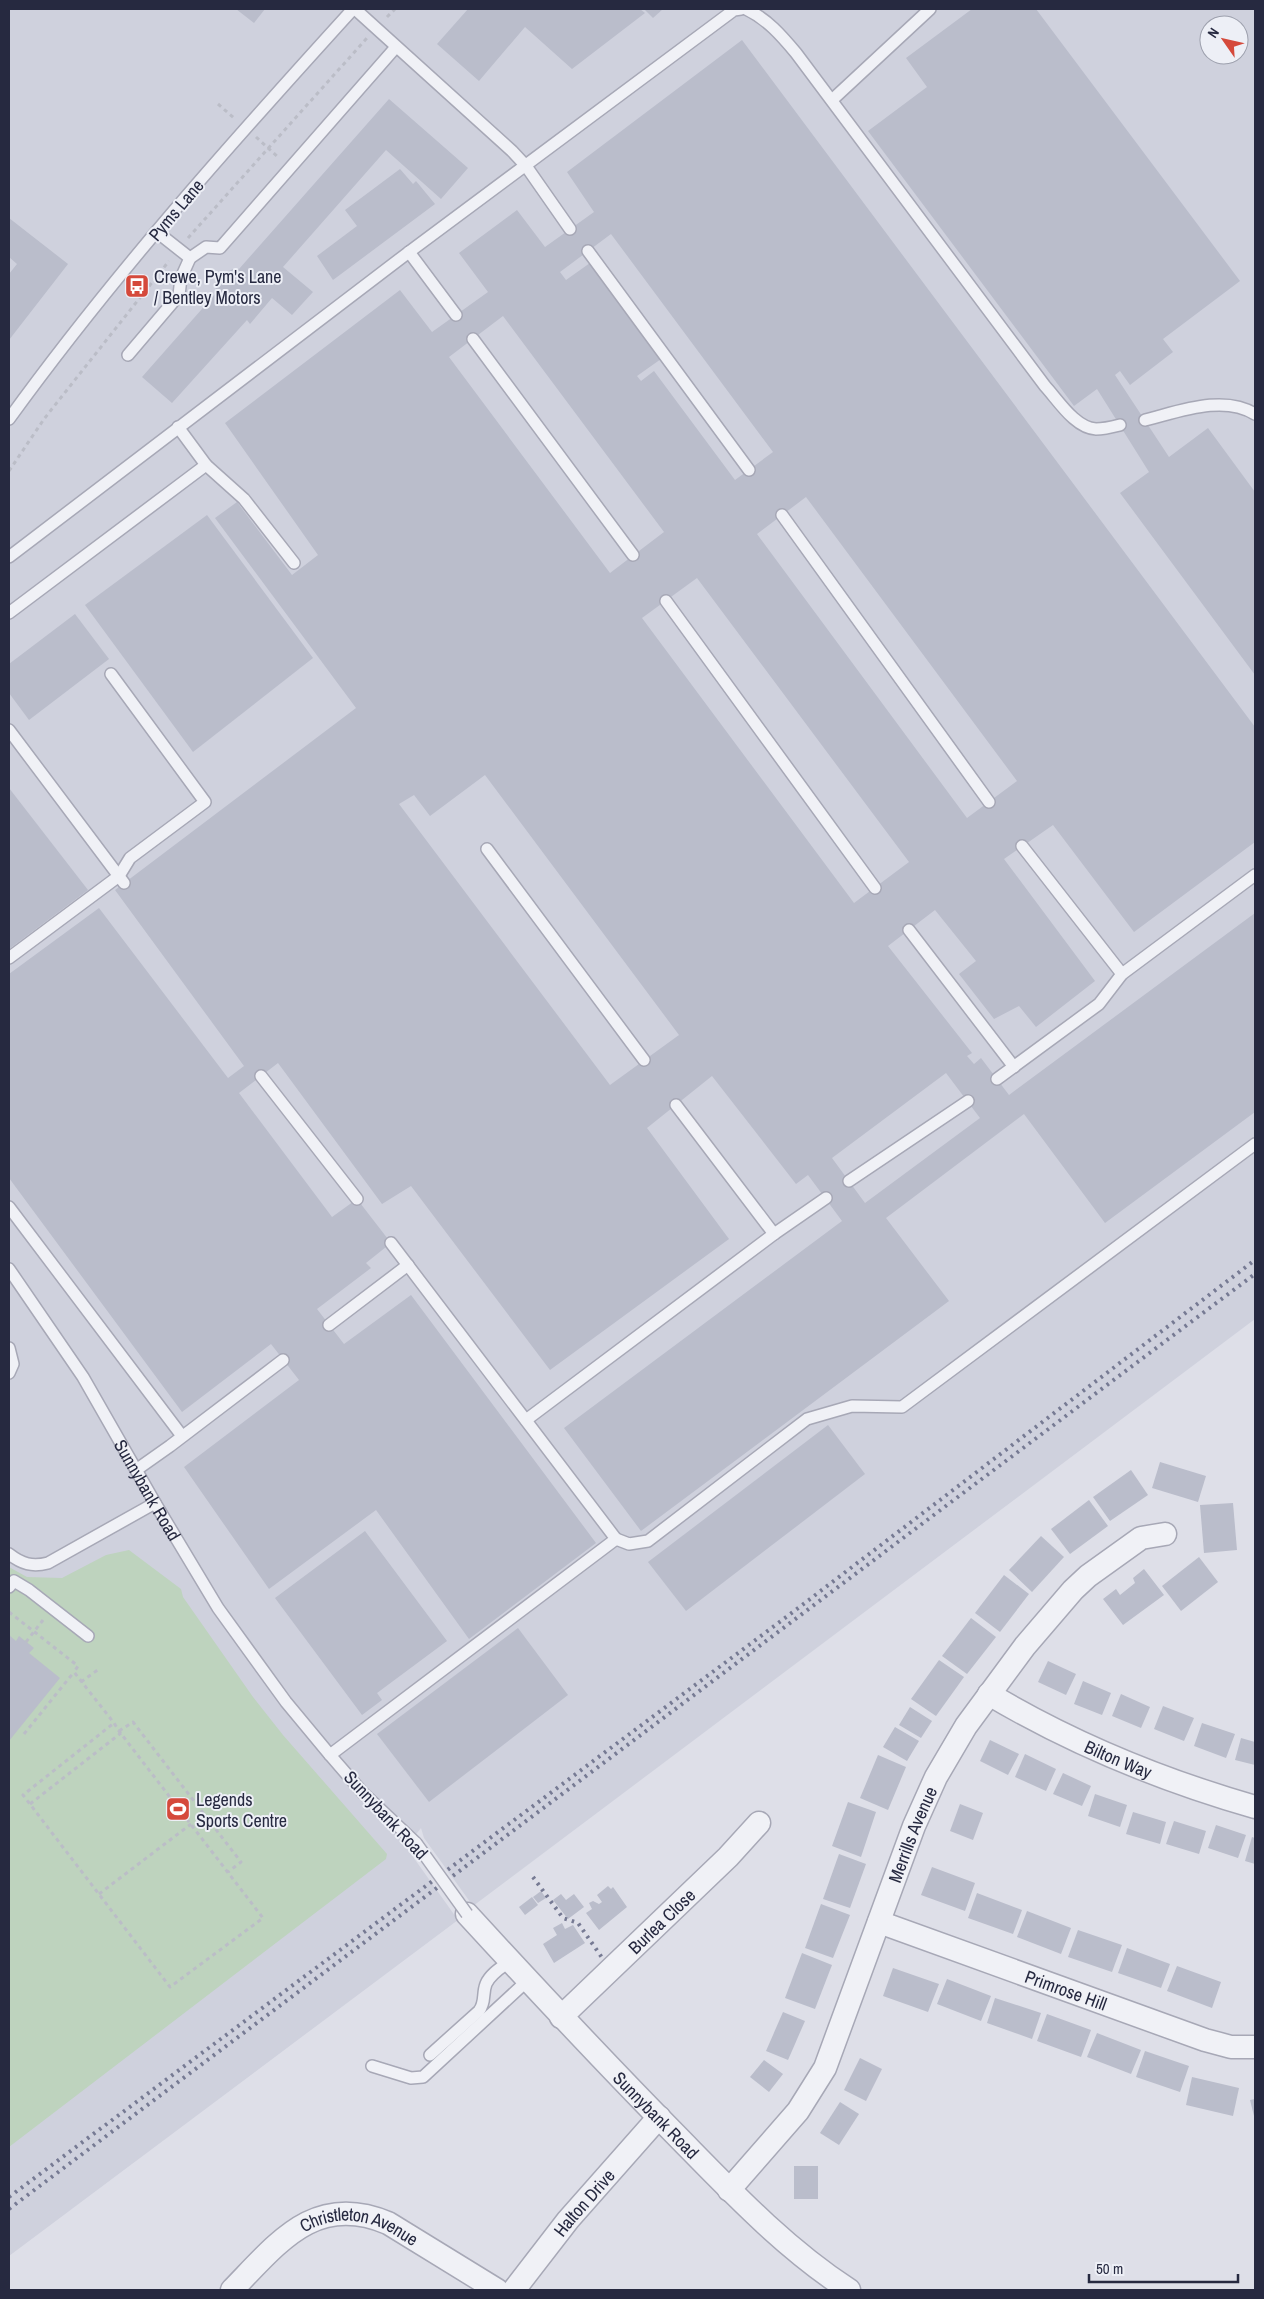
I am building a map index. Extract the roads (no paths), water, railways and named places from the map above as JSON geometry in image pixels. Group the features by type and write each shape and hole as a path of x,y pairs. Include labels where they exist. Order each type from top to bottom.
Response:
{"street":[{"name":"Merrills Avenue","path":"729,2190 798,2111 816,2085 879,1922 895,1873 936,1777 958,1739 989,1694 1056,1607 1072,1590 1088,1576 1142,1538 1165,1534"},
{"name":"Bilton Way","path":"989,1694 1050,1729 1137,1768 1179,1784 1255,1807"},
{"name":"Burlea Close","path":"561,2017 732,1852 758,1823"},
{"name":"Sunnybank Road","path":"467,1914 561,2017 729,2190 783,2241 849,2290"},
{"name":"Primrose Hill","path":"879,1922 1205,2040 1231,2047 1255,2047"},
{"name":"Halton Drive","path":"514,2290 587,2198 659,2118"},
{"name":"Christleton Avenue","path":"232,2290 292,2231 305,2222 324,2216 344,2213 373,2217 388,2223 497,2290"}],"lane":[{"path":"354,9 496,136 526,166 570,229"},
{"name":"Pyms Lane","path":"9,418 73,334 157,232 354,9"},
{"path":"9,557 409,252 734,10 741,9"},
{"path":"746,9 759,15 779,32 832,100 1045,386 1087,428 1097,429 1120,425"},
{"path":"832,100 930,9"},
{"path":"128,355 179,294 181,278 190,258 206,247 220,248 396,47"},
{"path":"157,232 190,258"},
{"path":"588,251 749,470"},
{"path":"409,252 456,315"},
{"path":"474,339 633,556"},
{"path":"1145,420 1205,406 1229,405 1253,410"},
{"path":"178,427 206,465 244,499 294,564"},
{"path":"9,614 206,465"},
{"path":"782,516 989,802"},
{"path":"666,601 875,888"},
{"path":"9,958 122,880 130,858 205,802 111,674"},
{"path":"9,730 122,880"},
{"path":"1022,846 1122,974"},
{"path":"487,849 644,1060"},
{"path":"997,1079 1099,1004 1122,974 1255,875"},
{"path":"909,930 1014,1067"},
{"path":"261,1076 357,1199"},
{"path":"849,1181 968,1101"},
{"path":"676,1105 774,1234"},
{"path":"391,1243 616,1540 629,1544 648,1541 807,1419 852,1406 902,1407 1255,1144"},
{"path":"526,1420 774,1234 826,1198"},
{"path":"9,1207 182,1436"},
{"path":"329,1325 408,1265"},
{"name":"Sunnybank Road","path":"9,1269 83,1377 155,1504 218,1608 286,1702 363,1793 416,1843 467,1914"},
{"path":"9,1348 14,1364 9,1373"},
{"path":"136,1470 283,1360"},
{"path":"9,1554 26,1564 37,1566 48,1563 155,1504"},
{"path":"330,1755 616,1540"},
{"path":"9,1587 14,1581 30,1590 88,1636"},
{"path":"430,2055 479,2011 483,2006 485,1986 488,1979 510,1961"},
{"path":"372,2066 411,2078 423,2077 528,1980"}],"railway":[{"path":"9,2197 793,1612 1255,1260"},
{"path":"9,2209 1255,1274"},
{"path":"533,1877 563,1918 578,1923 603,1959"}],"place":[{"name":"Crewe, Pym's Lane / Bentley Motors","path":"137,286"},
{"name":"Legends Sports Centre","path":"178,1809"}]}
